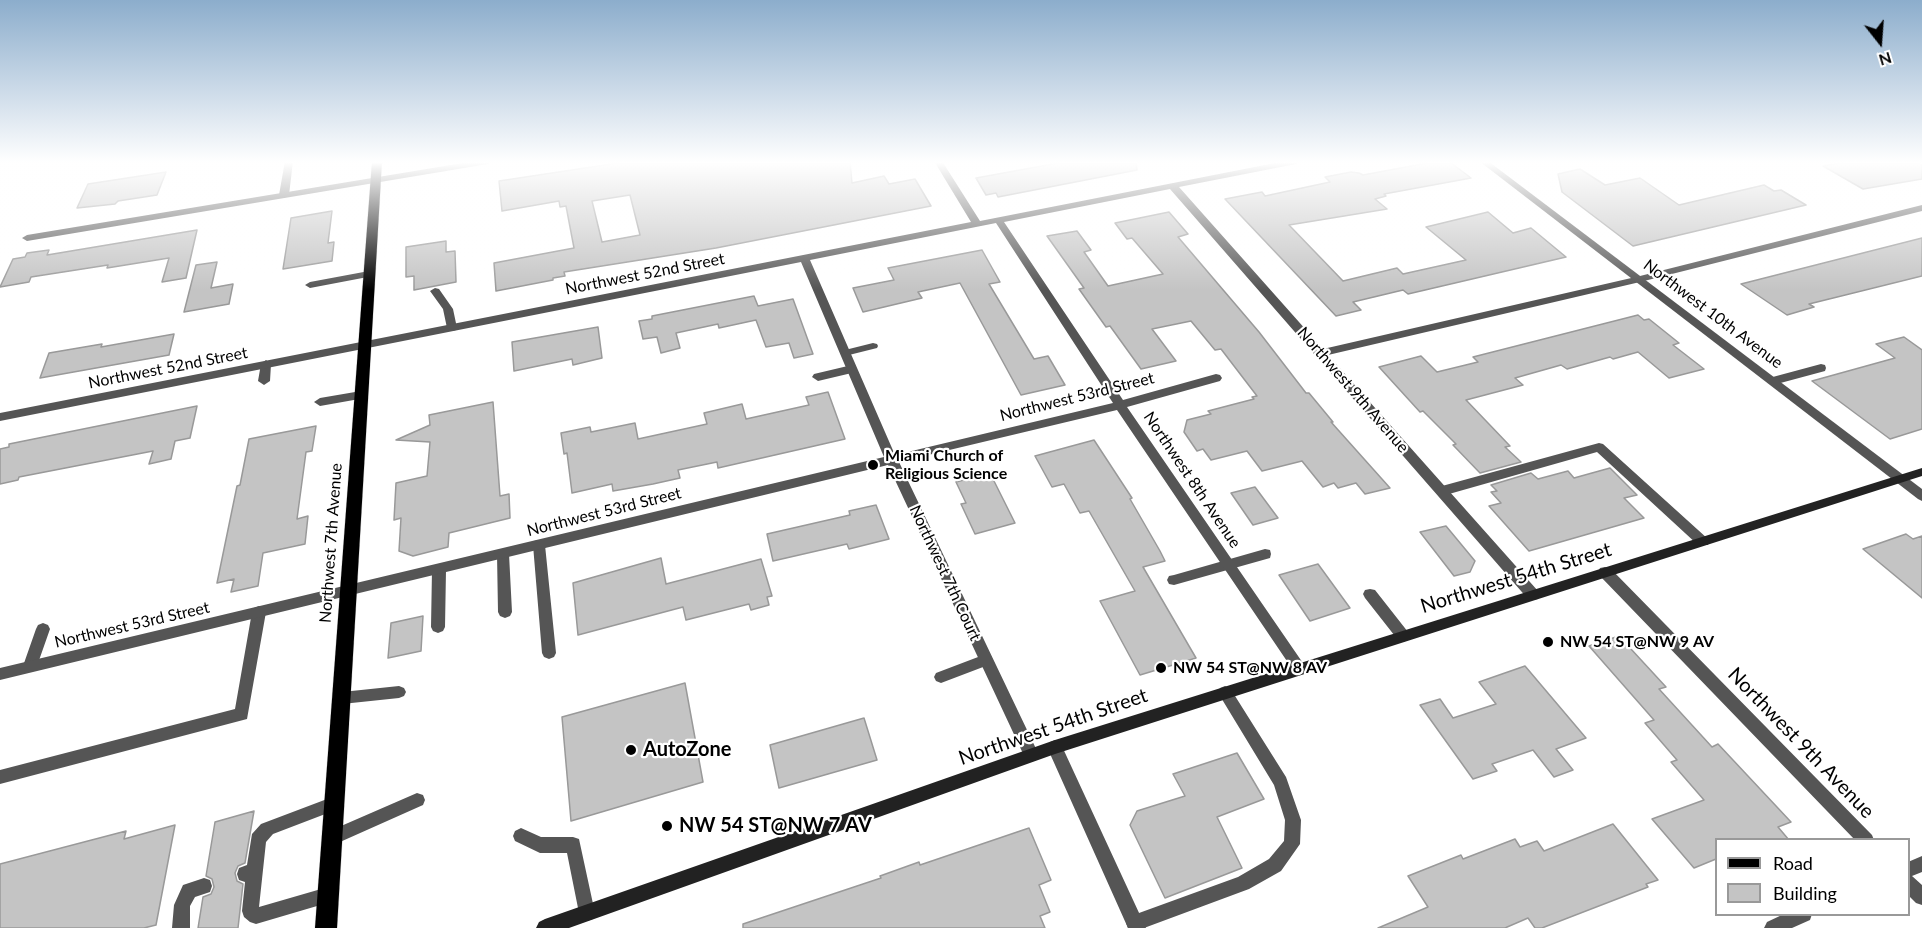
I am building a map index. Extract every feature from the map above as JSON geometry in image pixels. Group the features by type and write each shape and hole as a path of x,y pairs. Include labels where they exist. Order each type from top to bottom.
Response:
{"main road":[{"name":"Northwest 7th Avenue","path":"326,928 373,204"},
{"name":"Northwest 54th Street","path":"545,928 1055,747 1922,472"}],"street":[{"path":"27,238 228,204"},
{"path":"965,204 977,224"},
{"name":"Northwest 52nd Street","path":"0,417 1073,204"},
{"name":"Northwest 9th Avenue","path":"1189,204 1533,595"},
{"name":"Northwest 10th Avenue","path":"1541,204 1922,495"},
{"path":"1321,353 1640,279 1922,207"},
{"name":"Northwest 8th Avenue","path":"998,219 1120,405 1300,669"},
{"name":"Northwest 7th Court","path":"804,258 891,459 1031,755"},
{"path":"310,285 369,274"},
{"path":"435,291 448,309 452,328"},
{"path":"845,353 873,346"},
{"path":"264,381 266,364"},
{"path":"1773,381 1821,368"},
{"path":"818,377 852,369"},
{"name":"Northwest 53rd Street","path":"0,674 1120,405 1216,378"},
{"path":"320,402 361,395"},
{"path":"1442,491 1599,447 1702,542"},
{"path":"539,545 549,653"},
{"path":"503,554 506,612"},
{"path":"1174,580 1265,554"},
{"path":"438,627 439,570"},
{"name":"Northwest 9th Avenue","path":"1605,572 1864,838"},
{"path":"1370,594 1403,636"},
{"path":"0,777 242,714 259,612"},
{"path":"30,666 43,629"},
{"path":"941,677 986,660"},
{"path":"342,698 399,692"},
{"path":"1055,747 1135,925 1243,883 1275,865 1292,844 1293,820 1281,782 1225,692"},
{"path":"331,838 417,800"},
{"path":"328,895 256,916 250,911 249,872 258,839 267,829 334,803"},
{"path":"521,836 540,845 573,844 587,913"},
{"path":"1910,885 1922,897"},
{"path":"181,928 182,906 189,891 204,886"},
{"path":"1773,928 1802,916"}],"building":[{"path":"79,204 112,204 77,208"},
{"path":"501,204 540,204 502,211"},
{"path":"560,204 593,204 602,242 640,235 632,204 931,206 716,248 564,272 565,276 553,278 553,280 496,291 494,263 574,248 566,206 560,207"},
{"path":"1230,204 1381,204 1387,209 1289,225 1343,281 1397,268 1403,274 1466,260 1426,227 1488,212 1513,233 1531,228 1566,257 1408,294 1403,290 1353,302 1361,310 1336,316"},
{"path":"1578,204 1806,205 1633,246"},
{"path":"332,211 328,243 334,242 332,261 283,269 291,218"},
{"path":"1169,212 1188,234 1178,237 1259,332 1306,393 1309,393 1333,422 1331,422 1390,488 1365,494 1356,483 1338,488 1334,483 1323,487 1302,461 1262,471 1247,451 1211,460 1203,449 1197,451 1184,432 1187,420 1211,414 1208,411 1254,399 1252,397 1257,396 1221,349 1215,350 1191,321 1152,329 1176,361 1141,369 1110,326 1106,327 1079,289 1084,288 1047,236 1077,231 1091,250 1084,252 1108,286 1163,274 1132,238 1127,239 1115,223"},
{"path":"197,230 186,278 162,282 169,258 31,277 29,282 0,287 13,259 25,257 27,253 49,250 47,255"},
{"path":"1922,238 1922,276 1809,304 1814,307 1787,315 1741,284"},
{"path":"446,241 446,252 455,251 456,282 414,290 414,276 406,277 406,247"},
{"path":"982,250 1000,282 989,284 1034,359 1048,356 1065,385 1021,395 960,283 918,292 922,298 863,312 853,288 894,280 888,268"},
{"path":"217,262 211,288 233,284 229,304 184,312 196,265"},
{"path":"754,296 758,306 793,299 813,354 794,358 789,343 766,347 756,320 719,328 718,324 676,333 680,348 661,353 657,337 643,339 639,321 652,319 652,316"},
{"path":"1638,315 1644,320 1649,319 1679,343 1673,345 1704,369 1669,378 1638,352 1567,369 1561,365 1515,378 1523,385 1466,400 1510,446 1505,447 1521,462 1480,473 1453,445 1456,444 1423,411 1420,412 1379,367 1421,356 1437,372 1478,362 1473,357"},
{"path":"598,327 602,358 573,365 572,359 514,371 512,342"},
{"path":"174,334 169,355 40,378 49,353 102,344 101,347"},
{"path":"1904,337 1922,350 1922,429 1890,439 1812,381 1895,358 1876,344"},
{"path":"828,392 845,439 718,468 717,462 678,470 680,478 653,484 613,491 612,484 572,493 567,453 564,454 561,433 590,427 591,432 635,423 638,439 707,424 704,413 742,404 746,419 809,405 806,397"},
{"path":"493,402 500,496 509,494 510,518 449,533 448,547 413,556 399,551 401,518 394,520 396,483 427,476 430,442 396,440 430,425 429,415"},
{"path":"197,406 190,438 175,441 171,459 149,464 153,451 19,477 18,480 0,484 0,449 9,447 9,444"},
{"path":"316,426 312,451 306,452 297,519 308,516 305,544 263,553 258,586 231,592 234,579 217,583 249,439"},
{"path":"1094,440 1132,498 1130,499 1165,561 1143,567 1196,658 1140,675 1100,601 1135,591 1089,511 1080,513 1064,484 1052,487 1035,456"},
{"path":"1610,468 1637,495 1624,498 1644,518 1529,551 1489,506 1501,503 1491,492 1497,491 1491,485 1531,473 1538,479 1568,471 1574,478"},
{"path":"990,473 1015,523 975,534 961,504 966,503 956,482"},
{"path":"1255,487 1278,518 1253,525 1231,493"},
{"path":"876,505 889,539 849,549 847,544 773,561 767,534 850,515 849,511"},
{"path":"1446,526 1475,561 1470,572 1454,576 1420,532"},
{"path":"1906,534 1913,539 1922,536 1922,598 1863,549"},
{"path":"661,558 666,584 761,559 772,596 767,597 769,605 751,610 749,604 686,620 683,607 578,635 573,583"},
{"path":"1318,564 1350,608 1310,621 1279,575"},
{"path":"423,616 421,651 388,658 391,623"},
{"path":"1619,636 1666,687 1659,689 1712,747 1718,744 1791,822 1778,827 1787,838 1715,838 1715,859 1694,868 1652,819 1704,800 1671,762 1677,760 1645,723 1654,720 1589,646"},
{"path":"1525,666 1586,738 1556,749 1573,770 1554,777 1533,750 1492,764 1497,771 1473,779 1420,705 1440,699 1453,718 1496,704 1479,682"},
{"name":"AutoZone","path":"685,683 703,782 571,821 562,717"},
{"path":"864,718 877,760 779,788 770,745"},
{"path":"1237,753 1264,799 1217,817 1242,868 1165,898 1130,825 1137,811 1185,796 1173,774"},
{"path":"254,811 245,863 238,866 235,873 237,881 243,884 238,928 198,928 203,897 211,894 214,887 212,879 206,876 215,822"},
{"path":"1613,824 1658,880 1646,884 1648,887 1542,928 1535,928 1528,918 1505,928 1378,928 1428,907 1408,876 1461,855 1463,859 1515,839 1520,847 1537,841 1544,851"},
{"path":"175,825 156,925 144,928 0,928 0,864 126,831 124,839"},
{"path":"1029,828 1051,880 1039,885 1050,912 1040,916 1045,928 743,928 743,924 881,878 880,876 919,862 920,865"}],"place":[{"name":"Miami Church of Religious Science","path":"873,465"},
{"name":"NW 54 ST@NW 9 AV","path":"1548,642"},
{"name":"NW 54 ST@NW 8 AV","path":"1161,668"},
{"name":"AutoZone","path":"631,750"},
{"name":"NW 54 ST@NW 7 AV","path":"667,826"}]}
